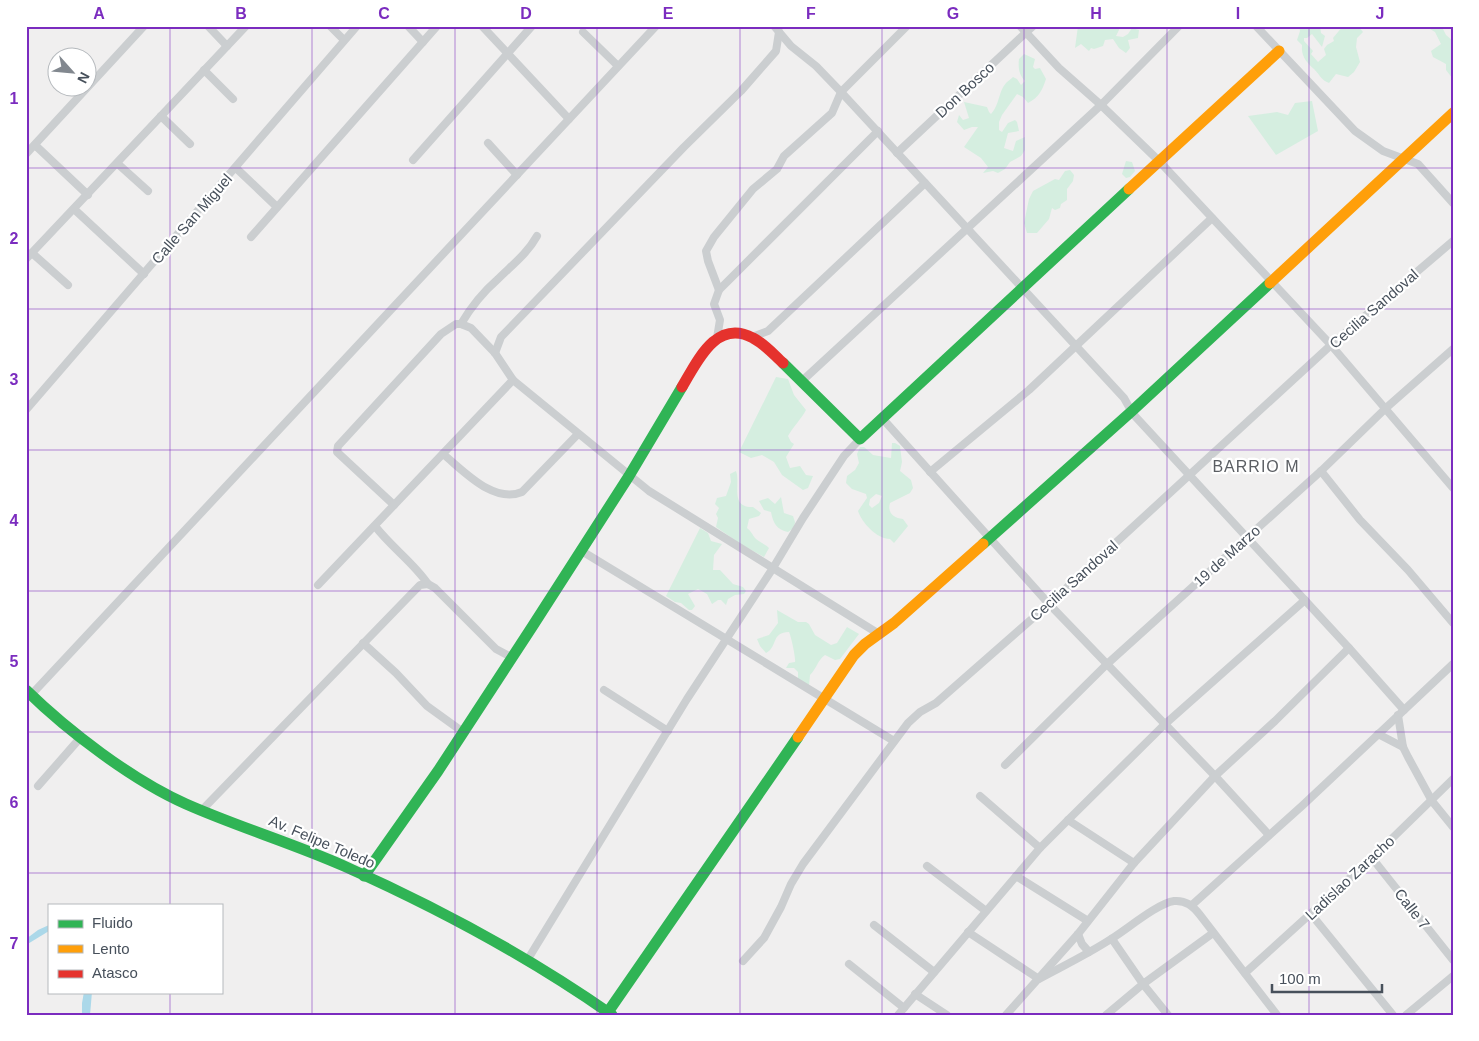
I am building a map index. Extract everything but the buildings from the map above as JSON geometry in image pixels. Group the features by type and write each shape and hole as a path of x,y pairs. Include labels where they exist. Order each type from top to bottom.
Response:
{"street":[{"path":"26,154 144,26"},
{"path":"208,26 227,46"},
{"path":"26,259 118,164 246,26"},
{"path":"330,26 344,40"},
{"name":"Calle San Miguel","path":"26,410 357,26"},
{"path":"408,26 423,42"},
{"path":"250,237 436,26"},
{"path":"482,26 569,119"},
{"path":"412,160 532,26"},
{"path":"29,692 656,26"},
{"path":"719,290 708,262 706,251 714,237 753,189 777,168 784,156 832,113 842,92 907,26"},
{"path":"1020,26 1059,68 1159,161 1331,345 1453,488"},
{"name":"Don Bosco","path":"897,153 1032,26"},
{"path":"802,381 1100,105 1179,26"},
{"path":"1256,26 1354,131 1382,151 1418,164 1453,202"},
{"path":"495,353 501,337 740,91 776,51 777,29"},
{"path":"777,29 797,51 816,66 842,92 1124,398 1132,411 1349,648 1401,713 1403,747 1432,801 1453,827"},
{"path":"583,32 618,66"},
{"path":"776,51 797,51"},
{"path":"528,960 668,731 844,456 882,418 1279,51"},
{"path":"204,70 233,99"},
{"path":"610,1013 854,655 894,623 1132,411 1453,113"},
{"path":"162,116 190,144"},
{"path":"717,338 720,320 714,304 719,290 878,131"},
{"path":"488,143 517,175"},
{"path":"35,145 88,195"},
{"path":"118,164 148,191"},
{"path":"236,168 277,207"},
{"path":"752,336 768,331 925,183"},
{"path":"74,210 144,274"},
{"path":"930,472 1029,390 1212,218"},
{"path":"461,324 469,310 484,292 519,260 531,247 537,236"},
{"name":"Cecilia Sandoval","path":"744,961 764,938 803,864 908,723 920,712 936,703 1049,604 1331,345 1453,241"},
{"path":"32,253 68,285"},
{"path":"394,505 337,452 338,446 440,334 450,327 461,324 471,328 485,341 513,380 648,491 879,634"},
{"path":"364,876 463,732 511,656 532,627 629,476 702,353 717,338 732,332 752,336 802,381 860,439"},
{"path":"485,341 501,337"},
{"name":"19 de Marzo","path":"1005,765 1106,665 1453,349"},
{"path":"318,585 513,380"},
{"path":"882,418 1049,604 1215,776 1269,835"},
{"path":"443,454 486,488 496,492 515,495 522,492 578,434"},
{"path":"1321,471 1355,514 1408,570 1453,622"},
{"path":"375,526 418,569 428,584 435,588 496,649 511,656"},
{"path":"580,550 894,741"},
{"path":"202,810 420,585 428,584"},
{"path":"898,1015 1040,848 1164,725 1305,600"},
{"path":"363,643 396,673 427,706 463,732"},
{"path":"1006,1015 1078,934 1134,864 1215,776 1275,721 1349,648"},
{"path":"1192,905 1453,664"},
{"path":"604,690 668,731"},
{"name":"Av. Felipe Toledo","path":"29,692 81,737 124,769 155,788 184,803 303,848 433,906 528,960 610,1013"},
{"path":"1378,734 1403,747"},
{"path":"38,786 81,737"},
{"name":"Ladislao Zaracho","path":"1245,973 1372,858 1453,779"},
{"path":"980,796 1040,848"},
{"path":"1068,820 1134,864"},
{"name":"Calle 7","path":"1372,858 1453,960"},
{"path":"927,866 986,911"},
{"path":"1016,876 1088,922"},
{"path":"1039,979 1112,939 1162,905 1172,901 1183,902 1192,905 1277,1015"},
{"path":"1311,914 1393,1015"},
{"path":"874,926 934,972"},
{"path":"968,932 1039,979"},
{"path":"1106,1015 1143,984 1213,933"},
{"path":"1078,934 1082,944 1089,952"},
{"path":"1112,939 1143,984 1168,1015"},
{"path":"849,964 904,1008"},
{"path":"1406,1015 1451,982"},
{"path":"915,994 948,1015"}],"green space":[{"path":"1078,26 1118,26 1119,30 1116,36 1123,37 1132,28 1139,30 1138,38 1128,40 1130,48 1126,53 1119,48 1113,39 1105,40 1103,46 1091,48 1089,51 1081,44 1075,48"},
{"path":"1299,26 1320,26 1321,33 1325,36 1322,47 1312,34 1304,38 1304,41 1313,51 1311,54 1318,62 1326,55 1324,49 1334,41 1333,38 1343,26 1358,26 1363,32 1357,38 1356,47 1360,62 1354,72 1348,77 1336,74 1329,83 1324,80 1303,56 1302,45 1297,40 1300,31"},
{"path":"1429,26 1444,26 1443,29 1446,35 1453,41 1453,79 1446,70 1446,64 1433,57 1431,51 1441,44 1435,32"},
{"path":"1024,54 1035,59 1033,67 1035,69 1040,68 1046,79 1040,93 1028,103 1017,94 1002,115 999,122 999,130 1002,132 1008,123 1015,120 1019,131 1008,133 1004,148 1013,151 1016,141 1025,137 1025,150 1021,156 1010,162 1005,169 998,173 993,171 983,173 988,167 981,158 964,147 978,127 964,130 957,122 959,115 963,120 969,118 964,102 987,107 991,114 1006,83 1013,77 1021,85 1025,81 1020,74 1019,65 1019,59"},
{"path":"1312,101 1318,131 1276,155 1248,116 1277,112 1288,115 1295,103"},
{"path":"1126,161 1132,162 1135,171 1130,177 1126,178 1122,174"},
{"path":"1070,170 1074,175 1073,181 1067,189 1067,200 1061,204 1060,208 1055,210 1052,208 1049,219 1037,233 1027,233 1024,223 1029,199 1033,191 1055,179 1059,180 1065,171"},
{"path":"776,377 788,379 794,395 806,410 788,436 794,444 786,457 790,468 800,466 806,475 813,476 808,488 803,490 782,475 774,462 762,455 751,458 739,452"},
{"path":"892,443 895,443 900,446 902,462 900,471 911,480 913,488 910,493 890,503 890,512 903,519 908,526 894,543 890,539 875,533 866,525 858,511 867,498 866,494 852,489 846,483 847,476 855,470 859,463 857,454 860,447 864,447 873,455 891,458","holes":["876,494 882,496 879,503 872,508 869,505 870,499"]},
{"path":"736,471 738,499 741,503 753,507 761,513 759,516 749,519 747,528 755,538 769,548 764,557 716,527 718,518 716,514 719,508 715,504 717,498 726,496 731,482 730,474"},
{"path":"781,497 784,513 793,516 795,522 794,528 788,532 781,530 776,525 771,512 764,510 759,501 768,498 775,504"},
{"path":"700,528 708,533 711,541 722,544 714,555 713,570 720,570 733,584 743,587 746,591 744,594 735,595 728,599 726,605 721,600 712,604 707,594 698,589 688,594 695,606 692,610 689,610 681,603 675,602 666,596"},
{"path":"777,610 798,622 806,622 815,635 831,645 837,643 847,627 859,634 840,659 835,660 825,655 822,657 810,675 809,686 798,681 798,672 794,668 786,668 789,663 795,662 789,632 780,634 766,653 757,639 769,635 778,623"}],"water":[{"path":"48,925 48,932 26,945 26,939"},
{"path":"84,994 92,994 90,1015 82,1015"}],"traffic: fast":[{"path":"783,363 860,439 1129,189"},
{"path":"983,544 1132,411 1270,283"},
{"path":"364,876 438,771 532,627 629,476 682,387"},
{"path":"26,690 61,722 101,753 165,794 324,858 414,899 515,953 612,1015"},
{"path":"608,1012 798,737"}],"traffic: slow":[{"path":"1129,189 1279,51"},
{"path":"1270,283 1453,113"},
{"path":"798,737 854,655 865,644 894,623 983,544"}],"traffic: jam":[{"path":"682,387 701,355 718,338 728,334 740,333 757,340 783,363"}],"district":[{"name":"BARRIO M","path":"1256,466"}]}
